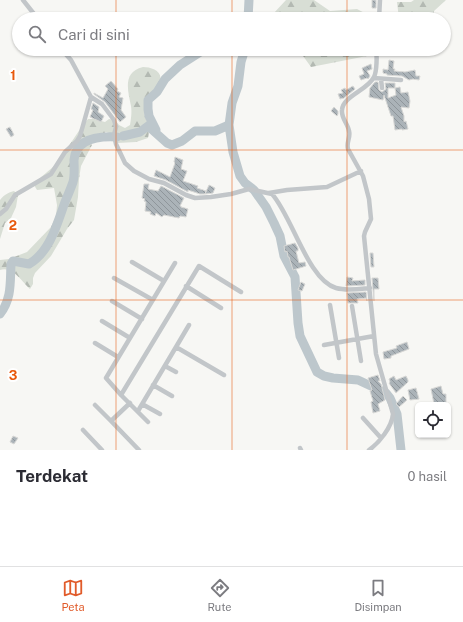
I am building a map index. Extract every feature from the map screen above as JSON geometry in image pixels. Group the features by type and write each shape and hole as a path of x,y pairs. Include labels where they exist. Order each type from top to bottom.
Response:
{"street":[{"path":"22,0 32,12"},
{"path":"379,12 380,0"},
{"path":"67,56 91,97 102,104 114,120 116,126 114,135 116,144 122,158 131,169 149,179 164,184 191,197 211,197 250,189 269,193 327,186 361,171"},
{"path":"369,450 382,438 393,418 377,358 374,336 364,236 371,219 371,214 367,190 361,171 348,149 347,142 350,132 342,114 342,110 345,103 374,78 376,56"},
{"path":"374,78 402,80"},
{"path":"380,79 382,88"},
{"path":"0,214 6,209 15,195 51,174 65,152 77,141 91,97"},
{"path":"269,193 280,206 311,264 326,283 338,289 370,288"},
{"path":"132,262 164,281"},
{"path":"148,422 106,378 175,263"},
{"path":"121,395 199,266 241,292"},
{"path":"114,278 153,300"},
{"path":"186,286 221,308"},
{"path":"112,301 142,319"},
{"path":"330,305 339,358"},
{"path":"352,306 361,361"},
{"path":"102,321 130,338"},
{"path":"138,412 189,325"},
{"path":"324,345 374,336"},
{"path":"95,343 118,357"},
{"path":"176,347 224,375"},
{"path":"165,366 176,372"},
{"path":"154,385 172,396"},
{"path":"111,421 130,403"},
{"path":"142,404 160,414"},
{"path":"96,405 139,450"},
{"path":"363,418 382,438"},
{"path":"83,430 102,450"},
{"path":"130,450 135,446"}],"green space":[{"path":"286,0 314,0 330,11 357,9 363,12 275,12"},
{"path":"414,0 446,0 434,12 398,12 397,2 411,2"},
{"path":"303,56 367,56 311,67"},
{"path":"143,67 156,70 160,75 159,84 147,98 144,106 148,123 148,138 136,142 117,143 118,136 106,132 87,140 92,145 81,166 74,220 51,256 35,273 33,284 30,289 13,272 5,269 0,270 0,260 9,259 27,252 51,227 56,216 57,205 54,188 37,190 34,185 57,163 88,119 105,122 109,119 115,120 119,125 125,128 130,125 131,106 128,88 129,78 136,69"},
{"path":"14,191 18,195 16,207 11,218 5,223 0,239 0,200 6,194"}],"building":[{"path":"372,0 376,0 376,8 372,8"},
{"path":"389,60 394,61 394,71 405,72 415,70 416,76 420,76 419,80 409,80 402,76 387,75 383,73 383,69 388,70"},
{"path":"371,64 372,69 367,71 370,76 368,79 361,80 359,76 364,74 362,68"},
{"path":"111,81 118,89 117,91 121,93 119,97 123,98 121,110 126,117 120,122 105,102 94,94 103,98 108,89 105,86"},
{"path":"375,82 378,82 379,90 382,92 386,89 385,83 395,83 395,88 400,87 401,93 408,92 410,101 409,108 401,107 404,122 406,121 408,129 395,130 393,116 391,116 384,95 383,100 369,97 370,88","holes":["388,88 395,88 396,95 388,98"]},
{"path":"353,86 355,89 344,98 340,99 338,94 343,93 341,90 345,88 346,90"},
{"path":"93,103 99,107 98,112 104,116 101,122 90,117 93,110 91,109"},
{"path":"334,107 338,111 337,116 331,111"},
{"path":"10,127 14,135 11,137 6,129"},
{"path":"175,157 183,160 181,169 187,171 183,181 198,186 197,188 206,191 205,194 188,190 188,192 166,180 154,176 156,170 170,177 175,163"},
{"path":"144,184 149,184 148,189 158,191 161,186 184,198 180,206 188,209 186,217 180,216 179,218 164,215 162,217 156,213 155,216 150,214 151,212 145,211 146,202 144,201 145,199 142,198"},
{"path":"209,185 215,188 213,193 205,194"},
{"path":"295,243 298,248 298,251 296,251 299,263 305,262 306,266 293,270 284,246"},
{"path":"370,253 373,253 374,267 371,267"},
{"path":"347,277 353,278 352,281 365,280 365,285 346,286"},
{"path":"372,278 378,278 379,289 374,289 374,301"},
{"path":"301,282 305,284 302,291 298,290"},
{"path":"366,292 367,301 366,298 357,299 358,303 348,303 347,293"},
{"path":"407,342 409,349 391,356 391,358 384,359 383,352 397,348 396,346"},
{"path":"378,375 380,381 378,381 381,384 385,400 378,404 380,411 373,413 371,402 373,401 370,391 372,390 368,378"},
{"path":"394,376 396,380 406,376 408,380 408,382 396,393 389,383 389,379"},
{"path":"441,386 443,394 446,394 446,402 434,402 431,389"},
{"path":"416,388 419,399 410,400 408,390"},
{"path":"403,396 407,400 399,407 396,404"},
{"path":"13,436 18,438 14,444 10,442"}],"waterway":[{"path":"248,12 249,0"},
{"path":"156,130 149,116 148,100 157,92 165,79 180,65 194,56"},
{"path":"243,56 238,86 232,103 229,125 233,152 240,176 245,183 254,190 266,207 274,223 280,236 284,256 295,277 300,336 317,372 324,376 333,378 358,380 386,393 390,398 397,414 401,450"},
{"path":"123,136 140,132 148,126 167,143 172,145 182,141 195,131 215,131 229,125"},
{"path":"0,314 7,302 11,264 13,261 29,264 36,259 48,245 52,237 73,182 74,160 79,147 96,138 117,137"}]}
